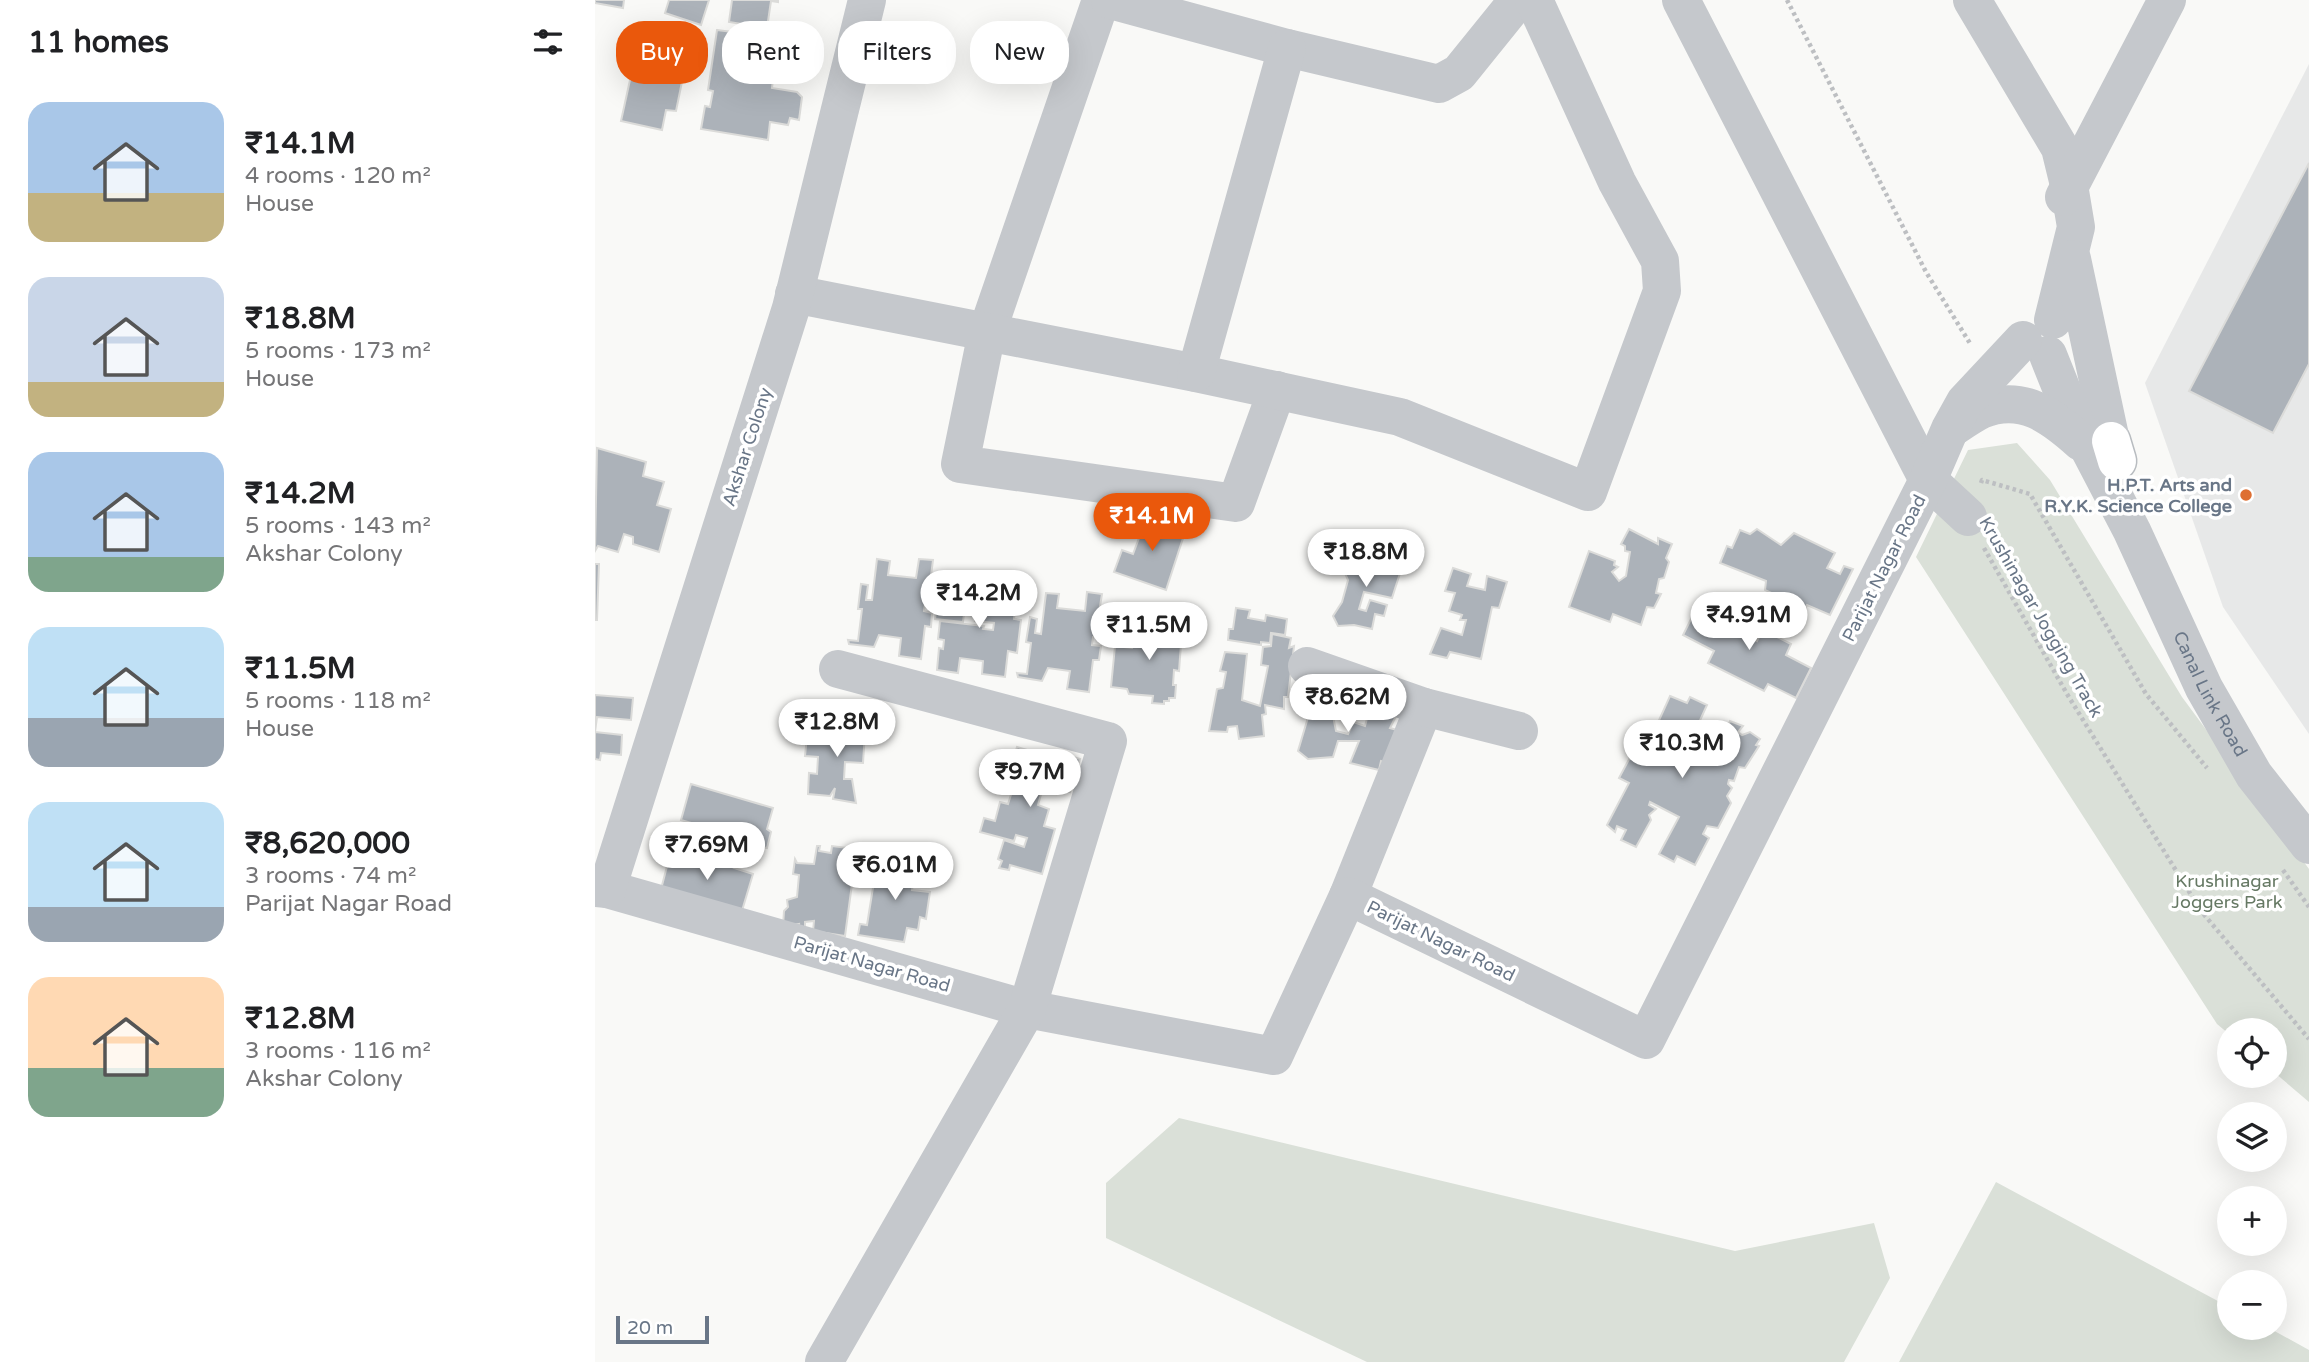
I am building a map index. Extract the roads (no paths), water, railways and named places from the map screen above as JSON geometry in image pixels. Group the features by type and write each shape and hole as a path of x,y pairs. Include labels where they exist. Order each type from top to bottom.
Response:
{"street":[{"name":"Akshar Colony","path":"601,889 794,294 867,0"},
{"path":"1101,0 987,332 960,464 1236,503 1277,390"},
{"path":"1110,0 1287,48 1439,84 1459,73 1518,0"},
{"path":"794,294 1196,373 1400,417 1588,492 1662,290 1660,261 1616,182 1534,0"},
{"path":"1681,0 1928,480 1968,517"},
{"name":"Canal Link Road","path":"1972,0 2060,148 2069,184 2066,237 2043,337"},
{"path":"2069,184 2167,0"},
{"path":"1196,373 1287,48"},
{"name":"Canal Link Road","path":"2016,75 2066,237 2105,450 2132,531 2204,688 2254,775 2293,854"},
{"path":"2066,237 2099,129"},
{"path":"1928,480 1974,405 2043,337 2105,450"},
{"path":"1974,405 2019,405 2040,410 2105,450"},
{"name":"Parijat Nagar Road","path":"601,889 1027,1009 1274,1056 1348,896 1646,1040 1928,480"},
{"path":"1307,666 1424,708 1519,731"},
{"path":"824,1362 1027,1009 1108,741 838,669"},
{"path":"1348,896 1424,708"}],"place":[{"name":"H.P.T. Arts and R.Y.K. Science College","path":"2246,495"}],"park label":[{"name":"Krushinagar Joggers Park","path":"2227,891"}]}
